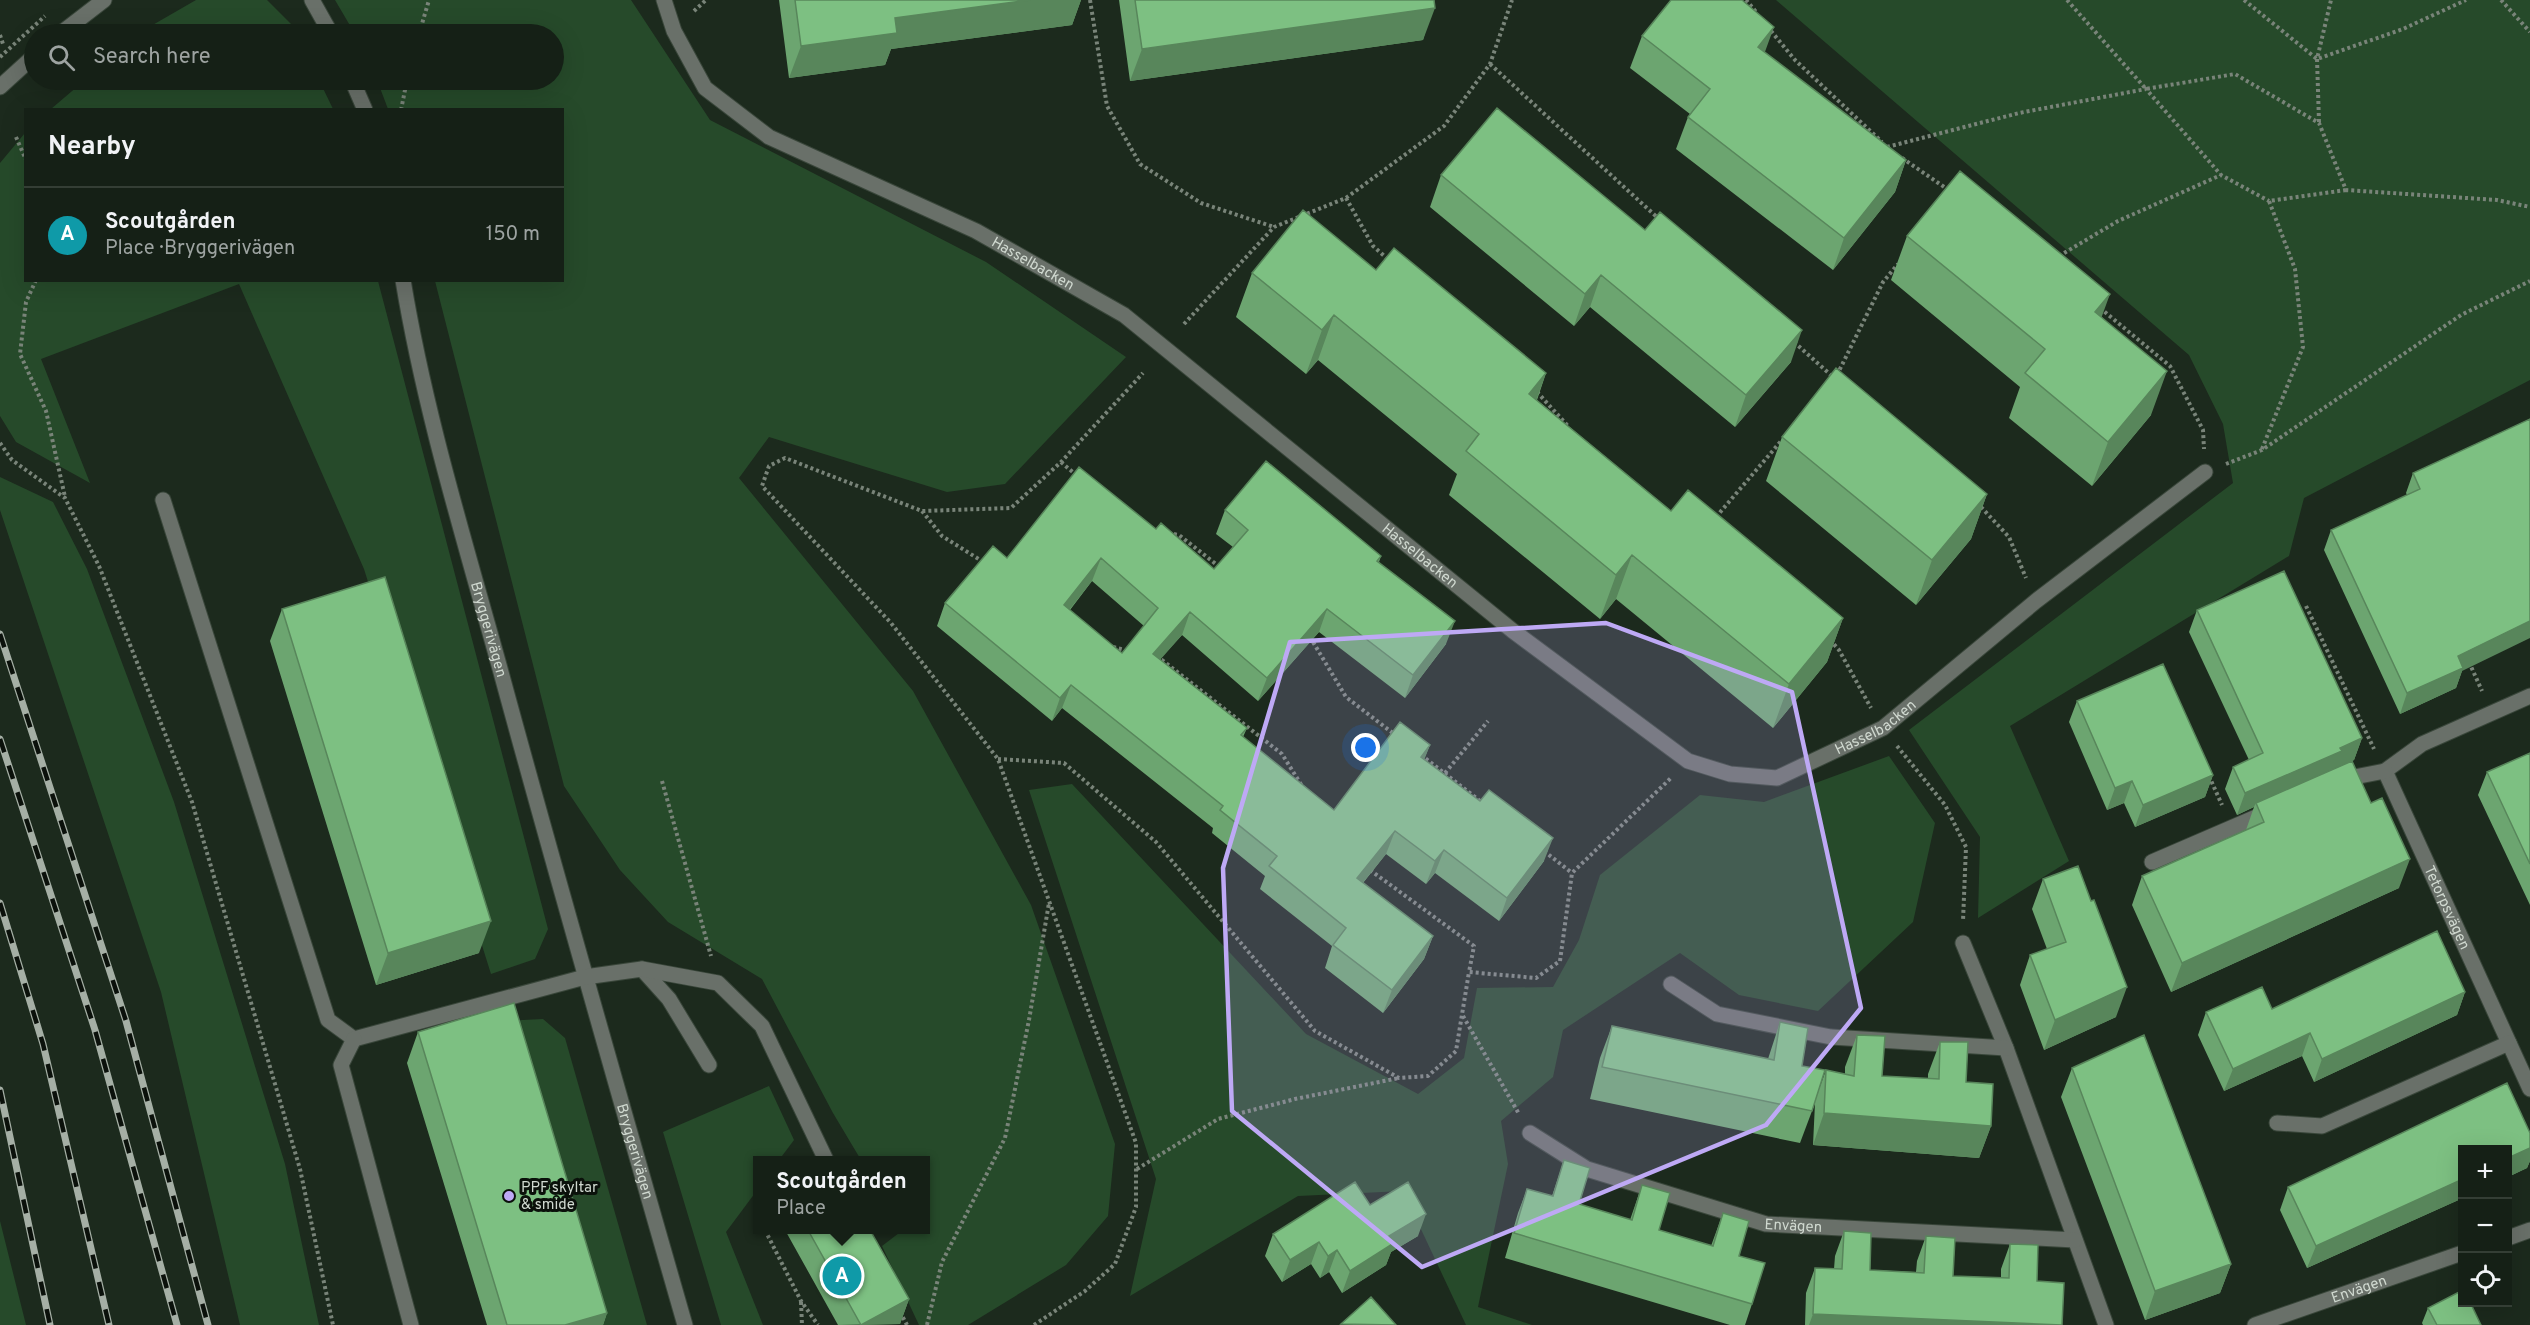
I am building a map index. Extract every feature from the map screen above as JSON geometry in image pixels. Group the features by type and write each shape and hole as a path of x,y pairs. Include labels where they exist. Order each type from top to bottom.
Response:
{"street":[{"path":"73,24 104,0"},
{"path":"312,0 325,24"},
{"name":"Hasselbacken","path":"664,0 674,31 705,88 769,136 976,231 1124,315 1513,631 1688,761 1730,774 1777,778 1883,728 2036,601 2205,472"},
{"path":"0,87 24,65"},
{"path":"357,90 365,108"},
{"name":"Bryggerivägen","path":"403,282 432,416 585,977 685,1325"},
{"path":"163,500 328,1020 354,1039"},
{"path":"2323,788 2343,779 2385,771 2422,744 2530,696"},
{"name":"Tetorpsvägen","path":"2385,771 2530,1089"},
{"path":"2152,862 2283,805"},
{"path":"1963,943 2006,1048 2106,1325"},
{"path":"642,969 669,999 709,1065"},
{"path":"411,1325 340,1065 354,1039 585,977 642,969 718,983 762,1026 824,1156"},
{"path":"1671,984 1717,1014 1831,1037 2006,1048"},
{"path":"2277,1123 2322,1126 2509,1043"},
{"name":"Envägen","path":"1530,1133 1587,1168 1766,1224 2075,1240"},
{"path":"2512,1237 2530,1230"},
{"name":"Envägen","path":"2256,1325 2458,1255"}],"path":[{"path":"422,24 429,0"},
{"path":"1090,0 1107,106 1140,164 1201,203 1274,227"},
{"path":"1184,324 1274,227 1346,198 1444,126 1490,64 1512,0"},
{"path":"1746,0 1760,17"},
{"path":"2067,0 2221,175 2269,201 2346,190 2497,200 2530,207"},
{"path":"2244,0 2317,59"},
{"path":"2331,0 2317,59 2319,123 2346,190"},
{"path":"2317,59 2403,29 2466,0"},
{"path":"2501,0 2530,32"},
{"path":"36,24 45,16"},
{"path":"1767,26 1795,60 1887,147 1953,194"},
{"path":"0,35 3,44"},
{"path":"0,57 24,35"},
{"path":"1490,64 1664,224"},
{"path":"1887,147 2019,113 2235,74 2319,123"},
{"path":"401,108 405,90"},
{"path":"16,137 24,155"},
{"path":"2055,259 2118,221 2221,175"},
{"path":"1346,198 1373,246 1390,262"},
{"path":"2262,450 2303,347 2295,269 2269,201"},
{"path":"1792,340 1835,379 1883,282 1904,256"},
{"path":"2090,301 2170,366 2203,430 2205,472 2262,450 2461,315 2530,281"},
{"path":"35,282 27,302 20,354 46,411 65,498 99,566 192,802 300,1169 333,1325"},
{"path":"1034,1325 1085,1291 1115,1264 1136,1207 1136,1143 998,759 891,623 762,486 769,466 785,458 922,511 1011,508 1060,462 1143,373"},
{"path":"1532,388 1571,429"},
{"path":"1715,518 1790,431"},
{"path":"0,443 12,460 65,498"},
{"path":"1060,462 1078,478"},
{"path":"1975,500 2009,537 2036,601"},
{"path":"922,511 942,536 988,565"},
{"path":"1160,531 1179,535 1223,569"},
{"path":"2306,606 2385,771"},
{"path":"1303,631 1312,638 1346,697 1400,738"},
{"path":"1826,635 1839,650 1883,728 1945,806 1966,847 1963,943"},
{"path":"1111,647 1131,652"},
{"path":"1152,657 1162,660 1282,754 1306,792"},
{"path":"2467,660 2492,713"},
{"path":"1445,773 1488,721"},
{"path":"1418,752 1490,809"},
{"path":"998,759 1064,763 1156,842 1315,1031 1399,1078"},
{"path":"1469,972 1536,978 1560,961 1572,873 1688,761"},
{"path":"2204,765 2232,827"},
{"path":"662,781 718,983"},
{"path":"1536,844 1572,873"},
{"path":"1136,1169 1218,1119 1295,1099 1399,1078 1428,1076 1456,1051 1474,946 1369,868"},
{"path":"927,1325 942,1262 1005,1138 1029,1020 1049,901"},
{"path":"1462,1015 1530,1133"},
{"path":"767,1234 801,1301 818,1325"},
{"path":"801,1301 802,1325"},
{"path":"896,1304 907,1325"}],"highlighted area":[{"path":"1606,623 1792,692 1861,1008 1766,1125 1422,1267 1232,1111 1223,868 1290,642"}],"green space":[{"path":"196,0 267,0 291,24 154,24"},
{"path":"335,0 631,0 710,120 986,262 1126,357 1005,484 947,492 769,437 739,478 913,691 1031,905 1115,1144 1108,1216 1066,1265 968,1325 919,1325 882,1246 898,1234 930,1234 930,1156 859,1156 833,1113 762,979 668,922 620,870 564,786 435,282 564,282 564,108 388,108 381,90 564,90 564,24 349,24"},
{"path":"1776,0 2530,0 2530,380 2304,498 2289,556 2010,726 2069,861 1978,918 1980,837 1909,730 2233,483 2223,424 2189,355"},
{"path":"73,90 324,90 333,108 52,108"},
{"path":"24,134 24,282 378,282 548,929 535,959 491,974 364,569 239,284 41,359 90,483 16,442 0,416 0,163"},
{"path":"0,477 53,502 87,569 174,802 285,1164 319,1325 240,1325 161,992 0,510"},
{"path":"1889,756 1935,823 1913,922 1818,1011 1739,995 1680,953 1563,1030 1553,1077 1501,1121 1508,1164 1478,1307 1532,1325 1466,1325 1403,1191 1298,1196 1130,1296 1156,1179 1029,790 1072,784 1306,1034 1418,1094 1464,1058 1477,988 1553,987 1579,940 1600,875 1700,795 1764,802"},
{"path":"543,1019 565,1038 647,1325 596,1325 505,1021"},
{"path":"769,1086 794,1140 782,1156 753,1156 753,1196 726,1232 763,1325 721,1325 663,1132"},
{"path":"0,1221 26,1325 0,1325"}],"building":[{"path":"795,0 1030,0 895,18 897,33 801,46"},
{"path":"1135,0 1434,0 1435,8 1142,49"},
{"path":"1671,0 1742,0 1774,27 1758,47 1906,160 1844,238 1688,117 1710,89 1642,36"},
{"path":"1497,108 1645,230 1660,212 1802,330 1746,395 1601,275 1585,294 1441,175"},
{"path":"1960,171 2110,294 2095,312 2167,371 2108,442 2025,373 2045,349 1907,236"},
{"path":"1303,210 1376,270 1394,248 1546,373 1529,394 1671,511 1688,490 1843,618 1789,684 1632,555 1616,575 1466,451 1479,434 1334,315 1322,330 1252,273"},
{"path":"1836,368 1987,494 1932,560 1782,437"},
{"path":"2530,419 2530,621 2458,656 2463,668 2407,693 2331,530 2420,489 2413,473"},
{"path":"1266,461 1381,556 1377,561 1455,621 1413,675 1327,609 1267,678 1190,612 1153,654 1247,728 1241,735 1334,810 1400,722 1430,745 1421,757 1480,801 1489,790 1553,838 1507,898 1444,850 1435,861 1395,831 1357,878 1433,936 1392,990 1333,945 1346,928 1269,866 1277,856 1220,810 1223,806 1071,685 1060,698 945,603 993,546 1007,558 1079,467 1156,529 1161,523 1214,569 1248,530 1225,510","holes":["1101,558 1158,608 1122,653 1064,605"]},
{"path":"2284,571 2362,738 2340,748 2342,751 2245,793 2233,767 2263,753 2197,610"},
{"path":"385,577 491,921 388,953 282,609"},
{"path":"2163,664 2213,775 2143,805 2132,781 2115,788 2077,701"},
{"path":"2530,753 2530,864 2487,772"},
{"path":"2352,761 2371,803 2382,798 2410,859 2182,963 2142,876 2264,822 2256,803"},
{"path":"2078,866 2091,901 2094,900 2127,987 2055,1020 2030,955 2066,942 2043,879"},
{"path":"2437,931 2465,992 2322,1059 2310,1033 2233,1069 2206,1012 2262,987 2272,1009"},
{"path":"514,1003 607,1313 565,1325 507,1325 418,1032"},
{"path":"1780,1022 1808,1028 1802,1066 1825,1070 1812,1111 1602,1067 1612,1026 1774,1060"},
{"path":"1857,1035 1885,1036 1882,1076 1939,1079 1940,1042 1968,1042 1966,1082 1993,1084 1991,1126 1824,1113 1826,1070 1854,1076"},
{"path":"2144,1035 2231,1264 2155,1291 2072,1068"},
{"path":"2507,1083 2530,1133 2530,1148 2512,1156 2512,1145 2458,1145 2458,1181 2316,1246 2288,1187"},
{"path":"1564,1160 1590,1168 1579,1204 1632,1220 1642,1185 1670,1193 1659,1230 1713,1246 1723,1213 1749,1221 1739,1256 1765,1263 1752,1304 1514,1233 1527,1189 1553,1196"},
{"path":"1355,1182 1370,1205 1408,1182 1426,1214 1389,1236 1394,1243 1350,1271 1337,1250 1328,1256 1319,1242 1290,1260 1273,1234"},
{"path":"1844,1231 1871,1233 1870,1270 1924,1273 1926,1236 1955,1238 1953,1276 2009,1278 2010,1244 2038,1245 2037,1281 2064,1283 2062,1325 1813,1314 1815,1268 1842,1269"},
{"path":"810,1234 872,1234 909,1299 861,1325"},
{"path":"2458,1293 2458,1307 2472,1307 2481,1325 2437,1325 2428,1308"},
{"path":"1371,1297 1396,1325 1341,1324"}],"railway":[{"path":"0,634 126,1021 208,1325"},
{"path":"0,739 95,1030 177,1325"},
{"path":"0,903 43,1044 109,1325"},
{"path":"0,1090 50,1325"}],"place":[{"name":"PPF skyltar & smide","path":"509,1196"},
{"name":"Scoutgården","path":"842,1276"}]}
